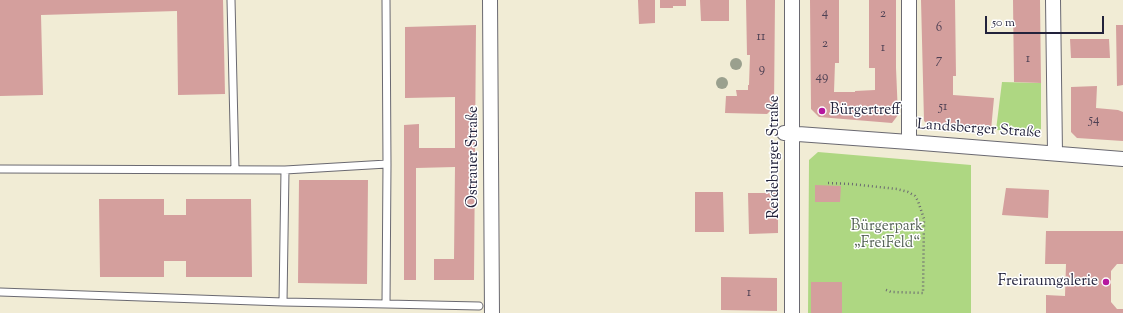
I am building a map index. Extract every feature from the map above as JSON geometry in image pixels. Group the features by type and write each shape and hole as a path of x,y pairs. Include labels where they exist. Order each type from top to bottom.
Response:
{"street":[{"name":"Ostrauer Straße","path":"490,0 492,313"},
{"name":"Reideburger Straße","path":"792,0 788,134 792,313"},
{"path":"909,142 910,0"},
{"path":"1054,0 1055,153"},
{"name":"Landsberger Straße","path":"788,134 1123,159"}],"lane":[{"path":"231,0 235,169"},
{"path":"386,0 386,304"},
{"path":"0,169 286,170 387,164"},
{"path":"283,302 286,170"},
{"path":"0,292 283,302 479,306"}],"path":[{"path":"828,183 897,189 908,192 915,196 918,201 924,219 924,293 891,292 884,289"}],"green space":[{"path":"1002,82 1041,83 1041,129 1036,133 996,130"},
{"name":"Bürgerpark „FreiFeld“","path":"818,152 971,165 971,313 808,313 809,160"}],"building":[{"path":"0,0 223,0 225,94 178,95 177,11 41,15 43,95 0,96"},
{"path":"638,0 655,0 655,23 639,24"},
{"path":"660,0 686,0 686,6 660,8"},
{"path":"700,0 729,0 729,21 701,21"},
{"path":"746,0 775,0 774,107 767,114 725,113 726,96 737,96 736,90 748,90 749,85 750,55 747,55"},
{"path":"810,0 839,0 839,63 835,63 834,92 855,92 875,90 875,68 869,68 869,0 896,0 898,115 892,123 819,117 811,109"},
{"path":"921,0 955,0 956,76 953,76 953,95 994,98 991,130 929,125 924,121"},
{"path":"1013,0 1040,0 1041,83 1014,82"},
{"path":"476,25 474,280 434,280 434,259 454,259 455,167 416,168 416,280 404,280 404,125 419,124 419,148 455,148 455,97 405,98 405,27"},
{"path":"1116,25 1123,25 1123,85 1117,86"},
{"path":"1070,39 1109,39 1110,58 1071,58"},
{"path":"1097,86 1096,108 1118,110 1123,112 1123,141 1077,138 1071,132 1071,87"},
{"path":"299,180 368,180 367,284 298,283"},
{"path":"815,185 841,186 840,202 815,202"},
{"path":"1006,188 1049,190 1048,218 1002,215"},
{"path":"695,192 723,192 724,232 695,232"},
{"path":"748,193 778,193 778,233 749,234"},
{"path":"99,199 164,199 164,215 186,215 186,199 251,199 252,277 186,277 186,261 164,261 164,277 100,277"},
{"name":"Freiraumgalerie","path":"1046,231 1123,231 1123,264 1117,264 1111,271 1111,302 1117,309 1123,309 1123,313 1046,313 1046,295 1065,296 1066,264 1045,264"},
{"path":"721,277 777,278 777,311 721,310"},
{"path":"811,282 842,282 842,313 811,313"}],"place":[{"name":"Bürgertreff","path":"822,111"},
{"name":"Freiraumgalerie","path":"1106,282"}]}
